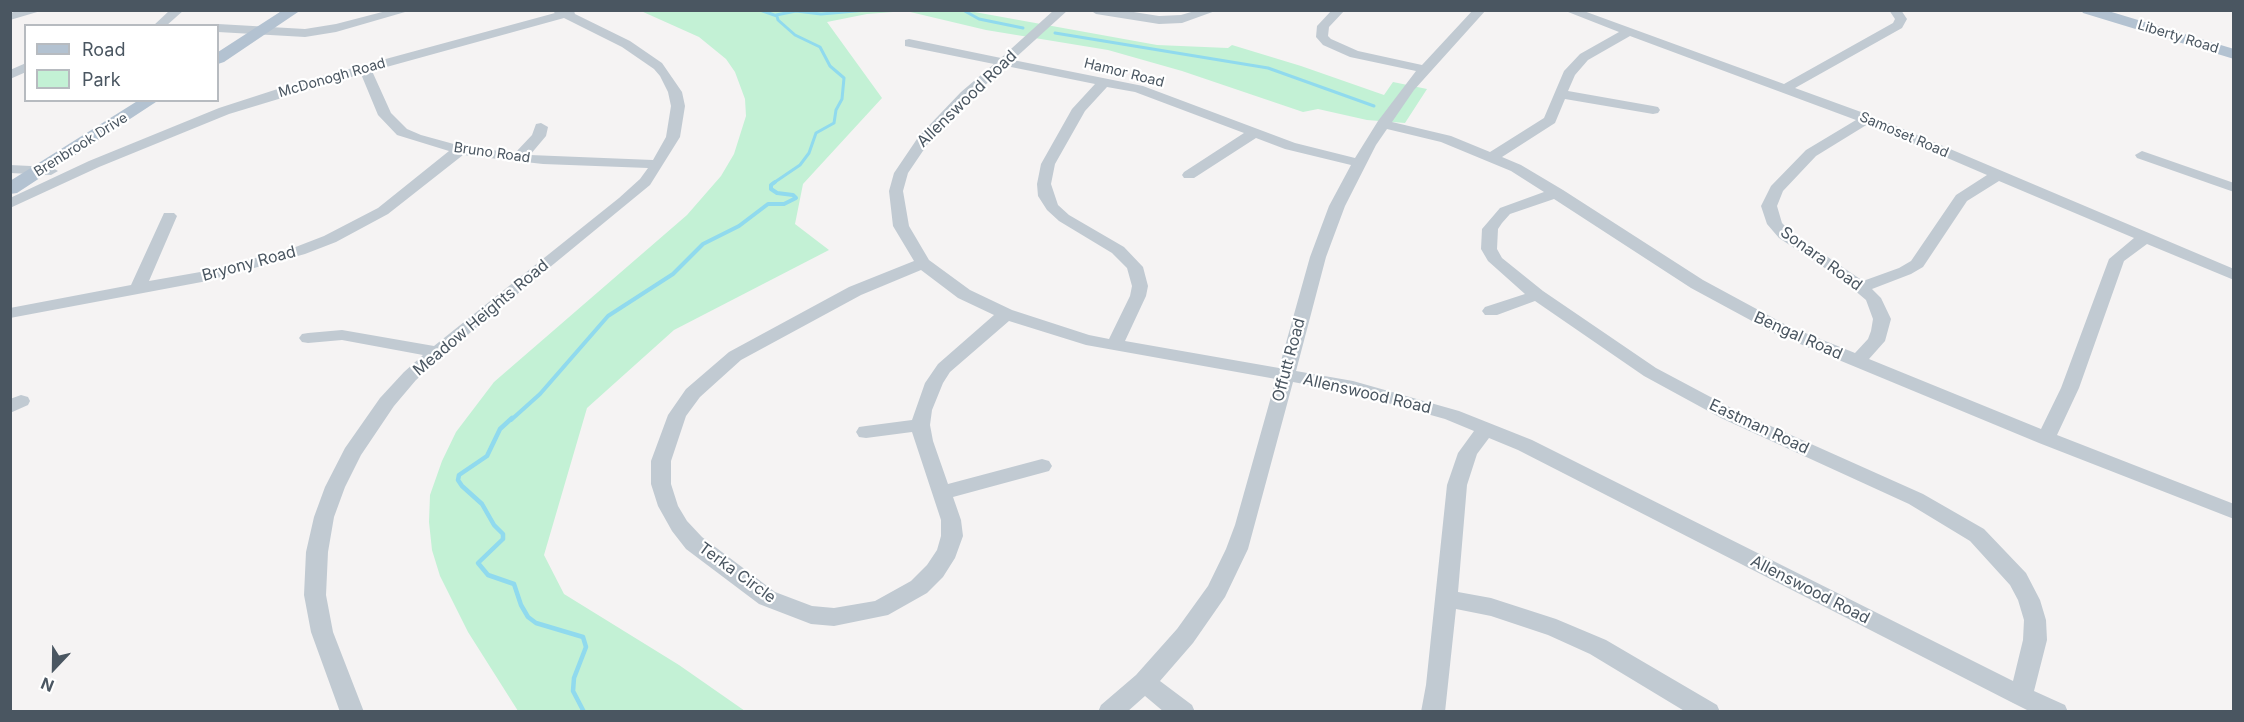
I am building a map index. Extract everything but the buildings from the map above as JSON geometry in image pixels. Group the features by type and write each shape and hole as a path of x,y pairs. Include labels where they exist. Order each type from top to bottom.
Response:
{"main road":[{"path":"219,58 294,10"},
{"name":"Liberty Road","path":"2088,10 2234,54"},
{"name":"Brenbrook Drive","path":"10,189 148,102"}],"street":[{"path":"10,17 38,10"},
{"path":"160,24 178,10"},
{"path":"219,28 319,31 406,10"},
{"name":"Allenswood Road","path":"1062,10 924,139 901,173 896,191 901,226 924,263 964,294 1006,314 1057,332 1115,345 1383,394 1486,428 1525,445 2021,696 2056,711"},
{"path":"1096,10 1159,20 1182,19 1212,10"},
{"path":"1339,10 1323,26 1322,37 1327,42 1354,54 1424,69"},
{"name":"Offutt Road","path":"1110,711 1144,682 1203,613 1228,570 1245,525 1323,238 1337,206 1359,163 1383,124 1424,69 1480,10"},
{"name":"Samoset Road","path":"1569,10 1867,119 2234,275"},
{"path":"1786,88 1898,25 1901,19 1895,10"},
{"name":"McDonogh Road","path":"10,204 94,164 224,111 566,12"},
{"name":"Meadow Heights Road","path":"352,711 322,632 315,595 317,552 324,517 334,487 368,427 387,402 436,352 645,182 673,137 677,123 675,92 666,75 645,55 566,12"},
{"path":"1493,157 1543,126 1554,113 1569,74 1584,57 1629,32"},
{"name":"Hamor Road","path":"909,43 1138,89 1305,151 1359,163"},
{"path":"10,75 24,68"},
{"name":"Bruno Road","path":"364,69 385,115 392,124 416,138 460,150 519,158 658,164"},
{"path":"1104,82 1079,109 1048,164 1044,184 1049,201 1064,218 1118,250 1135,267 1139,276 1138,296 1115,345"},
{"path":"1561,94 1653,110"},
{"name":"Sonara Road","path":"1857,362 1876,341 1882,320 1873,298 1861,287 1785,235 1775,224 1769,206 1776,189 1811,153 1867,119"},
{"name":"Bengal Road","path":"1383,124 1446,139 1493,157 1534,177 1725,301 1782,330 2234,512"},
{"path":"519,158 538,136 541,127"},
{"path":"1189,175 1254,133"},
{"name":"Bryony Road","path":"10,313 237,269 298,251 330,239 384,212 460,150"},
{"path":"2142,155 2234,188"},
{"name":"McDonogh Road","path":"10,169 69,171 94,164"},
{"path":"1861,287 1905,271 1917,264 1961,198 1971,189 1999,176"},
{"name":"Eastman Road","path":"1558,193 1505,211 1491,229 1489,249 1496,261 1537,295 1608,345 1690,394 1728,414 1916,499 1977,535 2018,579 2029,600 2035,620 2034,640 2021,696"},
{"path":"138,288 169,216"},
{"path":"2046,438 2070,388 2117,259 2145,238"},
{"name":"Terka Circle","path":"924,263 855,291 735,356 693,393 677,415 661,461 661,484 679,526 694,543 758,592 788,608 811,615 834,617 869,612 901,599 919,587 935,571 947,552 952,536 951,519 928,457 920,425 927,396 944,368 1006,314"},
{"path":"1491,311 1537,295"},
{"path":"308,338 342,335 436,352"},
{"path":"866,432 920,425"},
{"path":"1433,711 1438,685 1461,468 1468,453 1486,428"},
{"path":"943,493 1042,466"},
{"path":"1446,598 1491,607 1556,628 1598,647 1707,711"},
{"path":"1144,682 1183,711"}],"green space":[{"path":"641,11 906,11 867,14 827,22 882,98 803,184 795,224 829,250 674,330 587,408 544,555 564,594 679,665 745,711 518,711 468,632 440,576 432,550 429,522 430,495 442,461 456,432 494,382 687,215 721,176 734,154 746,116 745,99 735,72 726,59 699,37"},
{"path":"906,11 969,11 1157,45 1228,48 1232,45 1384,95 1393,82 1427,89 1405,123 1367,120 1318,109 1303,112 1182,71 1108,50 986,30"}],"waterway":[{"path":"760,10 777,16 778,20 795,35 820,47 830,66 844,78 842,99 836,110 834,123 816,133 809,153 800,165 772,184"},
{"path":"776,15 796,11 821,14 867,10"},
{"path":"963,10 979,19 1023,28"},
{"path":"1055,33 1268,68 1374,106"},
{"path":"511,420 540,394 608,316 673,274 703,244 739,226 768,204 784,204 796,198 793,195 777,193 771,189 771,185 775,182"},
{"path":"512,418 500,429 487,456 459,475 458,480 462,486 482,504 494,525 503,534 503,539 478,563 488,575 514,584 521,605 528,617 536,623 583,637 586,647 574,678 573,691 584,712"}]}
